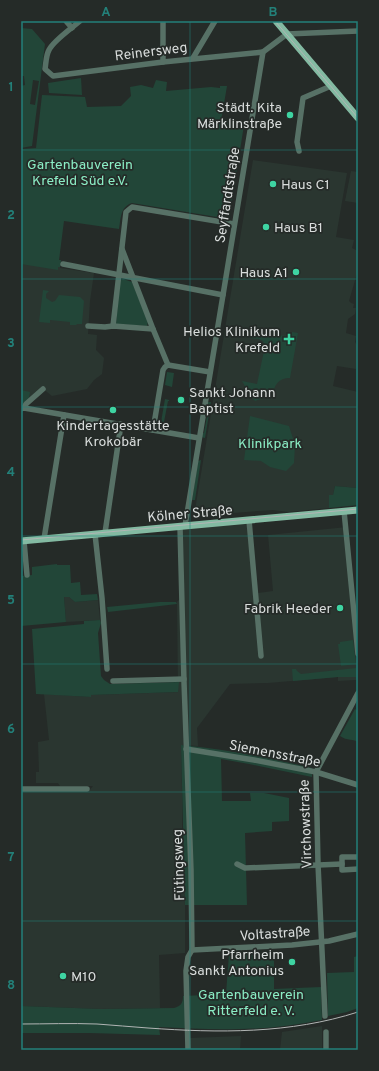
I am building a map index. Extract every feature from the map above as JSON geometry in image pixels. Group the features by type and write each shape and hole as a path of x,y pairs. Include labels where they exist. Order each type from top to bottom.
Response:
{"main road":[{"path":"276,21 358,118"},
{"name":"Kölner Straße","path":"23,541 358,510"}],"street":[{"path":"66,21 72,28 80,21"},
{"path":"163,21 164,62"},
{"path":"193,58 215,21"},
{"name":"Reinersweg","path":"72,28 53,44 49,50 46,60 46,69 53,76 193,58 263,52"},
{"path":"263,52 287,34 358,31"},
{"name":"Seyffardtstraße","path":"199,438 263,52"},
{"path":"300,151 296,142 303,98 331,86"},
{"path":"113,326 126,212 132,207 234,224"},
{"path":"121,247 168,365"},
{"path":"63,264 223,295"},
{"path":"88,326 153,329"},
{"path":"168,365 210,372"},
{"path":"153,430 163,370 168,365"},
{"path":"22,408 43,389"},
{"path":"22,408 199,438"},
{"path":"44,539 64,415"},
{"path":"105,534 121,424"},
{"name":"Fütingsweg","path":"188,1050 186,971 188,957 192,950 191,870 184,679 183,526 199,438"},
{"path":"344,512 358,654"},
{"path":"249,520 261,656"},
{"path":"95,534 102,598 107,669"},
{"name":"Kölner Straße","path":"23,541 27,575"},
{"path":"350,579 358,578"},
{"path":"114,681 184,679"},
{"name":"Virchowstraße","path":"326,1016 318,864 316,772 358,693"},
{"name":"Siemensstraße","path":"186,749 316,772 358,786"},
{"path":"21,789 87,789"},
{"path":"358,857 342,857 342,870 358,870"},
{"path":"237,864 244,868 342,864"},
{"name":"Voltastraße","path":"192,950 292,945 329,941 358,934"},
{"path":"326,1032 326,1050"}],"shaded area":[{"name":"Helios Klinikum Krefeld","path":"253,160 347,173 336,237 354,240 352,248 358,251 358,270 349,301 354,304 353,308 356,308 355,314 348,319 346,333 356,336 355,342 358,347 358,354 356,369 337,366 333,386 358,392 358,488 335,486 333,495 329,495 329,508 288,512 273,510 194,516"},
{"path":"351,171 358,172 358,203 345,201"},
{"path":"21,226 62,231 59,260 61,260 60,268 94,273 90,301 88,334 97,335 96,350 104,358 102,374 94,380 87,389 52,396 42,388 21,406"},
{"path":"251,523 258,593 273,591 268,535 347,527 358,631 358,679 338,681 338,677 268,683 230,684 197,728 198,746 181,745 185,953 159,955 160,1008 101,1009 21,1006 21,791 88,792 93,786 60,786 58,783 36,783 36,772 39,772 38,742 49,740 44,694 90,697 90,695 178,692 177,602 184,594 182,529"},
{"path":"64,597 69,597 75,602 98,600 100,620 66,622"},
{"path":"322,1026 322,1050 280,1050 282,1032"},
{"path":"241,1036 240,1050 191,1050 190,1038"}],"green space":[{"path":"21,28 32,29 45,44 32,146 21,148 21,86 25,85 24,76 21,76","holes":["33,80 39,81 35,105 30,104"]},
{"path":"81,78 82,95 49,93 48,83"},
{"name":"Gartenbauverein Krefeld Süd e.V.","path":"156,80 167,82 166,91 211,87 220,88 220,86 227,86 221,121 244,125 229,219 132,203 123,210 119,229 64,221 59,260 61,260 58,270 21,264 21,149 36,148 42,95 85,97 87,107 121,106 131,96 130,87 141,85 153,88"},
{"path":"123,279 132,282 148,322 147,326 116,324 120,281"},
{"path":"43,290 49,291 46,294 46,298 52,302 55,301 59,295 80,297 84,301 82,324 70,325 70,322 50,320 50,323 39,322"},
{"name":"Klinikpark","path":"252,327 282,336 291,335 292,332 298,333 290,378 280,381 274,388 272,395 255,401 242,381 257,384 265,346 263,341 250,338"},
{"path":"167,372 174,373 172,387 165,385"},
{"path":"21,390 30,392 29,398 24,403 21,402"},
{"path":"165,399 169,401 164,422 161,422"},
{"path":"207,402 211,402 205,438 201,437 202,433 204,433 209,405"},
{"name":"Klinikpark","path":"250,416 289,426 295,445 294,463 286,471 270,467 261,461 244,460"},
{"path":"201,460 195,500 192,500 198,461"},
{"path":"335,486 358,488 358,505 329,508 329,495 333,495"},
{"path":"57,564 70,565 71,583 80,582 81,595 97,594 98,600 75,602 69,597 64,597 66,622 21,626 21,576 32,575 32,567"},
{"path":"176,602 177,604 108,612 107,607"},
{"path":"100,620 101,623 98,633 101,676 104,680 110,684 179,682 178,692 91,695 91,697 36,694 32,629 84,624 84,621"},
{"path":"353,640 356,664 341,666 338,644 340,644 340,642"},
{"path":"356,668 356,677 293,681 292,669 296,669 301,674"},
{"path":"355,709 358,711 358,742 345,739 340,736"},
{"path":"181,745 247,754 312,768 312,777 221,759 222,801 251,801 250,793 264,793 289,798 289,821 272,822 272,831 245,833 247,905 185,905"},
{"name":"Gartenbauverein Ritterfeld e. V.","path":"274,951 274,989 321,987 322,1020 302,1024 249,1029 159,1027 160,1035 21,1033 21,1006 101,1009 174,1008 181,1004 183,1001 183,996 226,994 229,954"},
{"path":"358,956 358,1008 328,1016 327,973 354,972 354,957"}],"tram line":[{"path":"275,21 358,118"},
{"path":"21,540 358,509"},
{"path":"21,1024 103,1024 174,1030 227,1031 280,1028 332,1019 358,1012"}],"place":[{"name":"Städt. Kita Märklinstraße","path":"290,115"},
{"name":"Haus C1","path":"273,184"},
{"name":"Haus B1","path":"266,227"},
{"name":"Haus A1","path":"296,272"},
{"name":"Helios Klinikum Krefeld","path":"289,339"},
{"name":"Sankt Johann Baptist","path":"181,400"},
{"name":"Kindertagesstätte Krokobär","path":"113,410"},
{"name":"Fabrik Heeder","path":"340,608"},
{"name":"Pfarrheim Sankt Antonius","path":"292,962"},
{"name":"M10","path":"63,976"}]}
